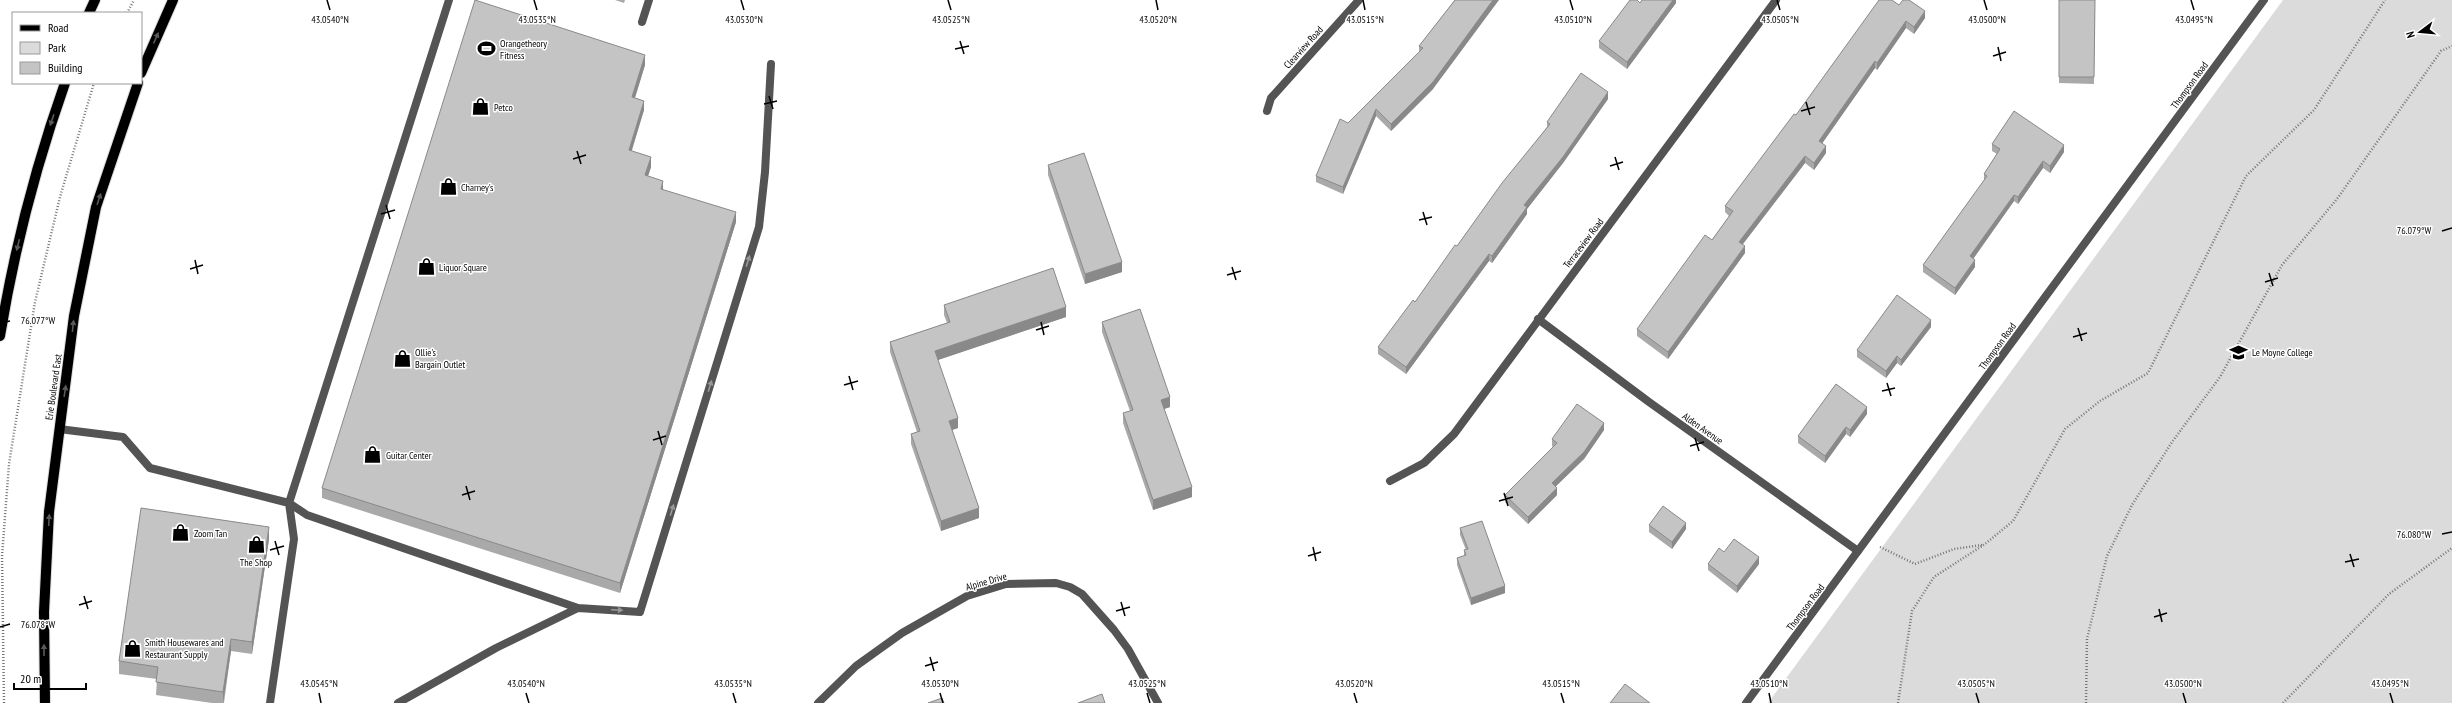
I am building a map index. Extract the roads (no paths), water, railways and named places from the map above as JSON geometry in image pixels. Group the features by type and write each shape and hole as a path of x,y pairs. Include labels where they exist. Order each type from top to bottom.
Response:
{"main road":[{"path":"89,12 95,0"},
{"path":"142,72 173,0"},
{"path":"0,336 15,258 43,145 64,84"},
{"name":"Erie Boulevard East","path":"45,703 44,612 49,512 74,316 96,207 138,84"}],"street":[{"path":"270,703 294,539 289,503 449,0"},
{"path":"642,22 649,0"},
{"name":"Clearview Road","path":"1267,111 1271,98 1359,0"},
{"name":"Terraceview Road","path":"1390,481 1424,464 1454,434 1776,0"},
{"name":"Thompson Road","path":"1746,703 2264,0"},
{"path":"59,429 122,437 150,468 289,503 307,515 578,608 640,612 759,227 765,172 771,64"},
{"name":"Alden Avenue","path":"1538,319 1649,402 1858,551"},
{"name":"Alpine Drive","path":"818,703 856,666 902,633 967,596 1006,584 1056,583 1070,587 1082,594 1114,630 1128,649 1158,703"},
{"path":"398,703 496,648 578,608"}],"place":[{"name":"Orangetheory Fitness","path":"487,49"},
{"name":"Petco","path":"481,107"},
{"name":"Charney's","path":"448,187"},
{"name":"Liquor Square","path":"426,267"},
{"name":"Le Moyne College","path":"2239,352"},
{"name":"Ollie's Bargain Outlet","path":"402,358"},
{"name":"Guitar Center","path":"373,455"},
{"name":"Zoom Tan","path":"181,533"},
{"name":"The Shop","path":"256,545"},
{"name":"Smith Housewares and Restaurant Supply","path":"132,648"}]}
